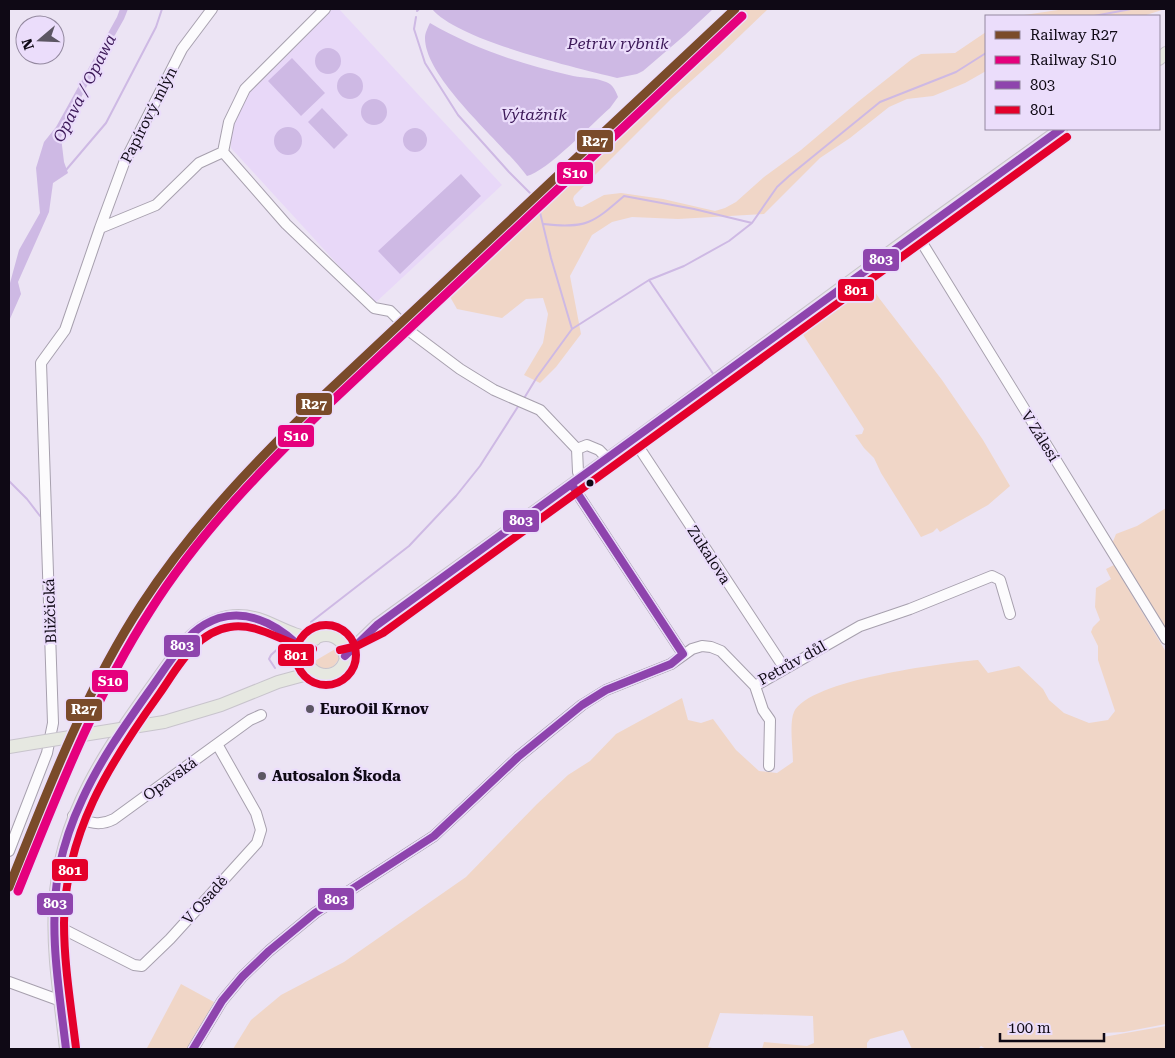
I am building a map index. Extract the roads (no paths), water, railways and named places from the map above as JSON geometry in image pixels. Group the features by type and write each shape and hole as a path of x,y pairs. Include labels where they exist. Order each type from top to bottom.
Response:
{"main road":[{"path":"345,656 377,625 577,482 1060,130"},
{"path":"66,1049 54,906 58,871 73,816 84,792 104,758 179,649 195,632 212,620 236,616 259,620 284,631 315,639"},
{"path":"338,640 353,637 377,625"},
{"path":"278,682 298,668 306,655 310,644 315,639 325,636 338,640 344,649 345,656 342,666 335,673 324,675 315,672 309,667 306,655 299,645 284,631"},
{"path":"9,747 164,722 221,705 278,682 315,672"}],"street":[{"name":"Papírový mlýn","path":"41,363 65,330 124,163 182,49 212,9"},
{"path":"223,152 228,122 245,89 325,9"},
{"path":"100,228 156,205 199,163 223,152"},
{"path":"223,152 286,224 374,308 390,311 412,333 469,375 494,390 540,410 577,448 577,482 683,654"},
{"name":"V Zálesí","path":"916,233 1166,639"},
{"name":"Bližčická","path":"9,851 47,753 53,723 41,363"},
{"name":"Zukalova","path":"634,440 785,669"},
{"path":"577,448 587,445 599,450 608,459"},
{"name":"Petrův důl","path":"193,1049 222,1001 242,977 269,951 315,913 434,836 518,757 582,705 606,690 671,664 692,648 702,646 721,651 756,686 860,626 910,609 992,576 1000,580 1010,614"},
{"path":"756,686 763,710 770,720 769,766"},
{"name":"Opavská","path":"73,816 93,823 101,824 111,821 250,720 261,715"},
{"name":"V Osadě","path":"55,928 67,931 134,965 142,966 170,939 257,843 261,830 256,813 217,744"},
{"path":"9,982 61,1001"}],"water":[{"name":"Opava / Opawa","path":"120,9 128,9 61,137 64,162 68,173 53,183 49,212 18,282 21,294 9,321 10,283 19,250 40,213 36,168 44,142 56,127"},
{"name":"Petrův rybník","path":"432,9 713,9 643,71 617,78 547,60 491,42 466,32 446,21"},
{"name":"Výtažník","path":"430,23 480,48 515,60 569,75 609,83 616,91 618,97 610,108 557,157 535,173 527,176 467,110 437,72 428,54 425,38"},
{"path":"328,48 337,52 341,61 337,70 328,74 319,70 315,61 319,52"},
{"path":"292,58 325,93 301,116 268,81"},
{"path":"350,73 359,77 363,86 359,95 350,99 341,95 337,86 341,77"},
{"path":"374,99 383,103 387,112 383,121 374,125 365,121 361,112 365,103"},
{"path":"322,108 348,135 334,149 308,122"},
{"path":"288,127 298,131 302,141 298,151 288,155 278,151 274,141 278,131"},
{"path":"410,128 420,128 427,135 427,145 420,152 410,152 403,145 403,135"},
{"path":"461,174 481,196 400,274 378,251"}],"waterway":[{"path":"66,170 106,123 156,27 162,9"},
{"path":"1099,15 1131,9"},
{"path":"416,17 414,29 425,63 458,115 537,200 551,258 572,329"},
{"path":"523,400 537,377 572,329 649,280 684,266 729,241 752,223 777,187 880,102 956,72 985,54"},
{"path":"544,224 570,226 588,222 624,196 694,209 752,223"},
{"path":"649,280 714,375"},
{"path":"311,622 409,546 456,496 480,466 519,405"},
{"path":"9,481 27,499 40,516"},
{"path":"275,668 269,659 281,646"}],"rail line":[{"name":"R27","path":"9,887 69,742 103,671 142,604 204,521 250,469 323,396 735,9"},
{"name":"S10","path":"18,891 47,819 111,678 169,582 211,528 257,476 330,403 742,16"}],"place":[{"name":"EuroOil Krnov","path":"310,709"},
{"name":"Autosalon Škoda","path":"262,776"}]}
